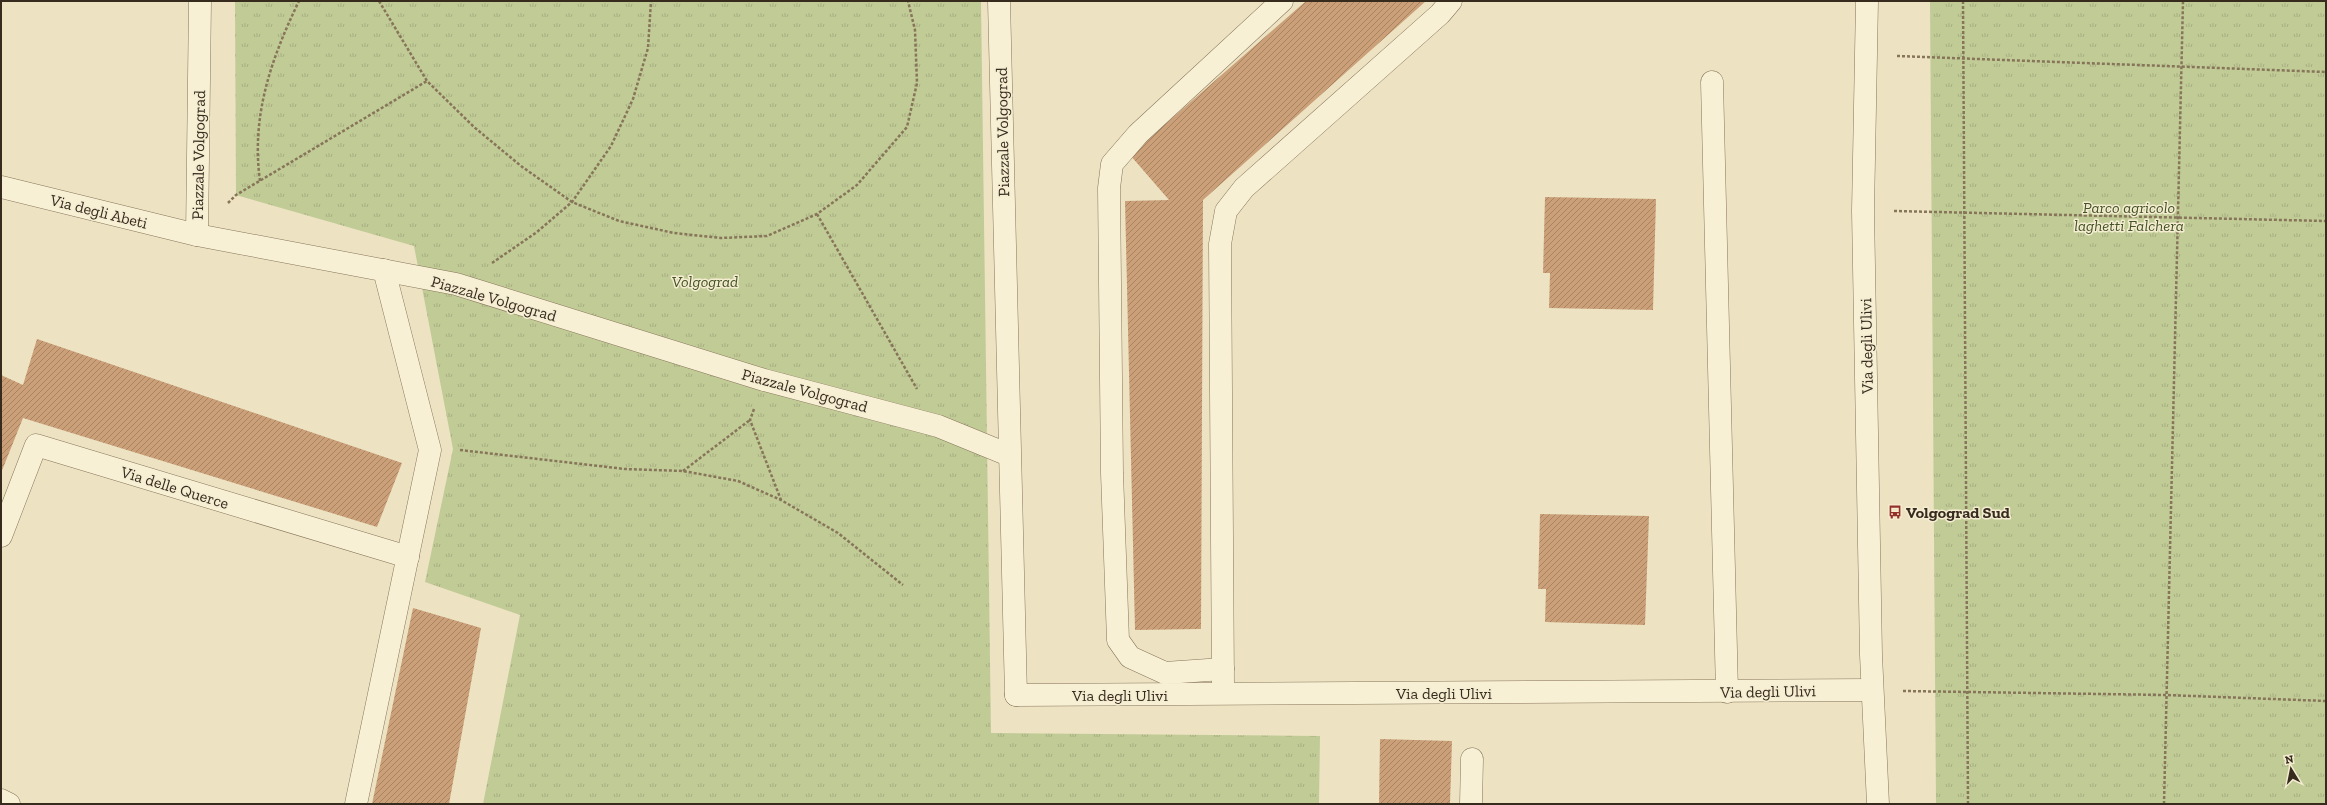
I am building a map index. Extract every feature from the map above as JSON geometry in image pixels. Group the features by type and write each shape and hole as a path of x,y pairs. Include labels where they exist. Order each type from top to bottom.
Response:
{"street":[{"name":"Piazzale Volgograd","path":"200,1 197,235 456,284 764,380 938,426 1009,455"},
{"name":"Piazzale Volgograd","path":"999,1 1016,695"},
{"path":"1223,669 1165,673 1130,657 1118,640 1112,473 1109,188 1112,164 1133,140 1282,1"},
{"path":"1223,694 1220,244 1226,211 1244,188 1440,14 1451,1"},
{"name":"Via degli Ulivi","path":"1866,1 1863,210 1872,690 1878,804"},
{"path":"1712,82 1727,692"},
{"name":"Via degli Abeti","path":"1,187 197,235"},
{"path":"356,804 430,450 384,270"},
{"name":"Via delle Querce","path":"1,536 36,445 408,557"},
{"name":"Via degli Ulivi","path":"1016,695 1872,690"},
{"path":"1471,804 1472,759"},
{"path":"1,800 9,804"}],"path":[{"path":"260,181 257,157 259,117 269,74 285,31 299,1"},
{"path":"379,1 427,80 479,132 521,166 572,202 619,221 674,234 721,238 767,236 817,214 857,185 907,127 917,83 915,30 908,1"},
{"path":"456,284 497,260 537,232 572,202 611,146 632,99 648,48 651,1"},
{"path":"1963,1 1966,692 1968,804"},
{"path":"2164,804 2183,1"},
{"path":"1866,55 2326,72"},
{"path":"197,235 236,195 427,80"},
{"path":"1863,210 2326,221"},
{"path":"817,214 938,426"},
{"path":"683,471 750,420 764,380"},
{"path":"750,420 781,500"},
{"path":"430,450 453,449 625,469 683,471 738,482 781,500 838,533 903,585"},
{"path":"1872,690 2166,695 2326,701"}],"green space":[{"name":"Volgograd","path":"235,1 981,1 991,733 1320,736 1319,804 483,804 520,615 425,582 453,449 414,246 236,195"},
{"name":"Parco agricolo laghetti Falchera","path":"1930,1 2326,1 2326,804 1936,804"}],"building":[{"path":"1306,1 1426,1 1203,200 1201,629 1135,630 1125,201 1169,200 1130,155"},
{"path":"1545,197 1656,199 1653,310 1549,308 1550,273 1543,273"},
{"path":"37,339 402,463 377,527 23,418 1,473 1,375 23,385"},
{"path":"1540,514 1649,516 1645,625 1545,622 1546,589 1538,589"},
{"path":"413,608 481,628 449,804 372,804"},
{"path":"1380,739 1452,741 1450,804 1379,804"}],"place":[{"name":"Volgograd Sud","path":"1895,512"}]}
